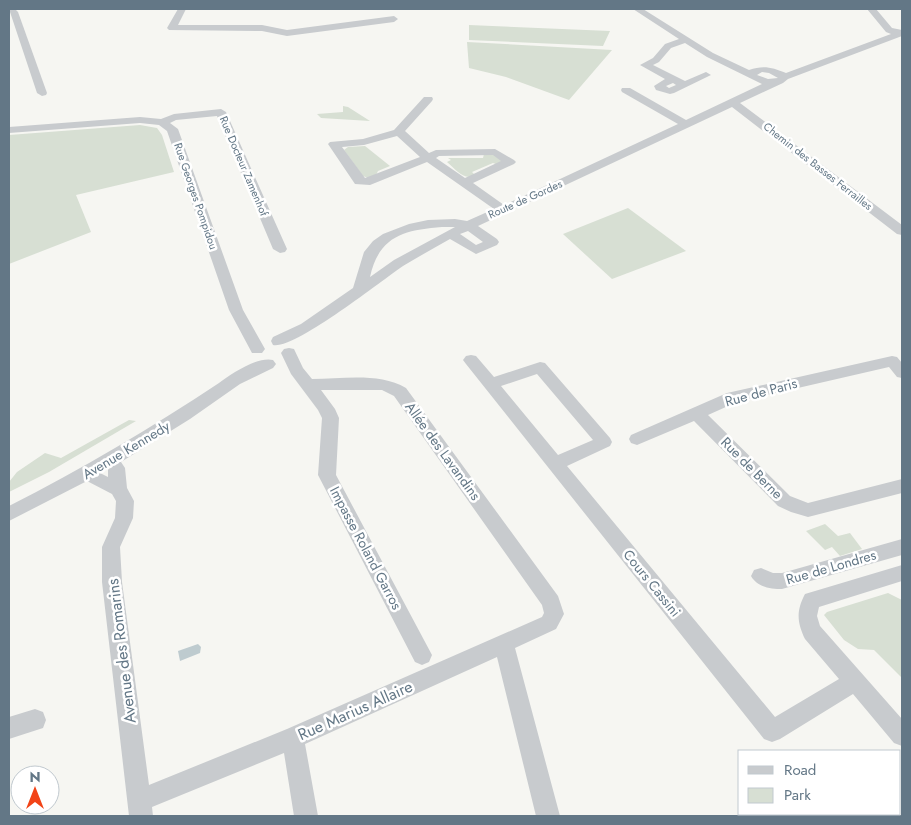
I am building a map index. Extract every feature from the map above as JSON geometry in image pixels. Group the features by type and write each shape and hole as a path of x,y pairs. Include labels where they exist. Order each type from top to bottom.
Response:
{"street":[{"path":"10,9 14,12 42,93"},
{"path":"182,9 172,28 262,28 287,33 394,19"},
{"path":"637,9 710,55 773,83 783,77 900,34"},
{"path":"871,9 889,30 900,34"},
{"path":"684,85 645,66 656,60 668,46 686,40"},
{"path":"754,74 771,70 806,70"},
{"path":"771,70 783,77"},
{"path":"754,74 755,90"},
{"path":"672,80 659,86 665,91 670,91 706,75"},
{"name":"Route de Gordes","path":"273,352 399,263 466,225 773,83"},
{"path":"626,90 685,124"},
{"path":"399,132 401,127 428,99"},
{"name":"Chemin des Basses Ferrailles","path":"732,102 739,105 902,231"},
{"name":"Rue Docteur Zamenhof","path":"162,122 174,116 221,112 280,249"},
{"path":"9,130 140,120 162,122"},
{"name":"Rue Georges Pompidou","path":"162,122 172,128 236,310 249,332 273,352"},
{"path":"399,132 364,142 334,144 359,181 366,182 428,158 436,153 487,151 495,152 510,162 463,183"},
{"path":"399,132 428,158 502,209"},
{"path":"360,289 371,252 388,235 402,229 447,223 466,225 492,242 476,250 450,234"},
{"path":"273,352 283,364 296,370 308,385"},
{"name":"Avenue Kennedy","path":"9,514 110,461 186,414 273,352"},
{"name":"Cours Cassini","path":"471,360 772,731 854,682"},
{"path":"491,384 540,367 604,442 555,464"},
{"name":"Rue de Paris","path":"637,439 733,397 897,367"},
{"name":"Allée des Lavandins","path":"308,385 382,384 400,392 551,602"},
{"name":"Impasse Roland Garros","path":"308,385 330,415 332,434 327,458 327,475 422,655"},
{"name":"Rue de Berne","path":"697,414 784,500 797,507 808,510 902,486"},
{"name":"Avenue des Romarins","path":"110,461 116,468 118,489 125,501 124,518 112,547 112,582 140,809"},
{"path":"90,473 94,479 118,489"},
{"name":"Rue de Londres","path":"761,576 782,581 902,547"},
{"path":"901,575 812,600 807,609 806,618 812,632 902,735"},
{"name":"Rue Marius Allaire","path":"140,809 549,623 554,614 551,602"},
{"path":"504,645 548,816"},
{"path":"9,728 35,720"},
{"path":"293,738 306,816"}],"green space":[{"path":"469,25 610,31 603,46 469,40"},
{"path":"467,42 612,50 569,100 506,77 469,68"},
{"path":"343,106 348,107 370,121 321,118 317,114 343,112"},
{"path":"140,125 157,128 162,135 174,172 76,195 91,232 9,264 9,135"},
{"path":"365,146 390,166 378,171 375,177 368,178 363,176 344,150 348,147"},
{"path":"484,154 493,154 504,162 498,165 493,163 472,172 475,175 467,177 447,162 451,160 448,158 483,158"},
{"path":"628,208 686,251 612,279 563,234"},
{"path":"129,420 136,421 49,472 9,492 9,482 17,472 45,453 61,458"},
{"path":"825,524 838,536 850,533 862,549 840,556 832,547 825,550 806,531"},
{"path":"888,593 902,600 902,678 874,650 858,649 844,640 824,615 827,612"}],"shaded area":[{"path":"198,644 201,647 200,653 180,661 178,651"}]}
